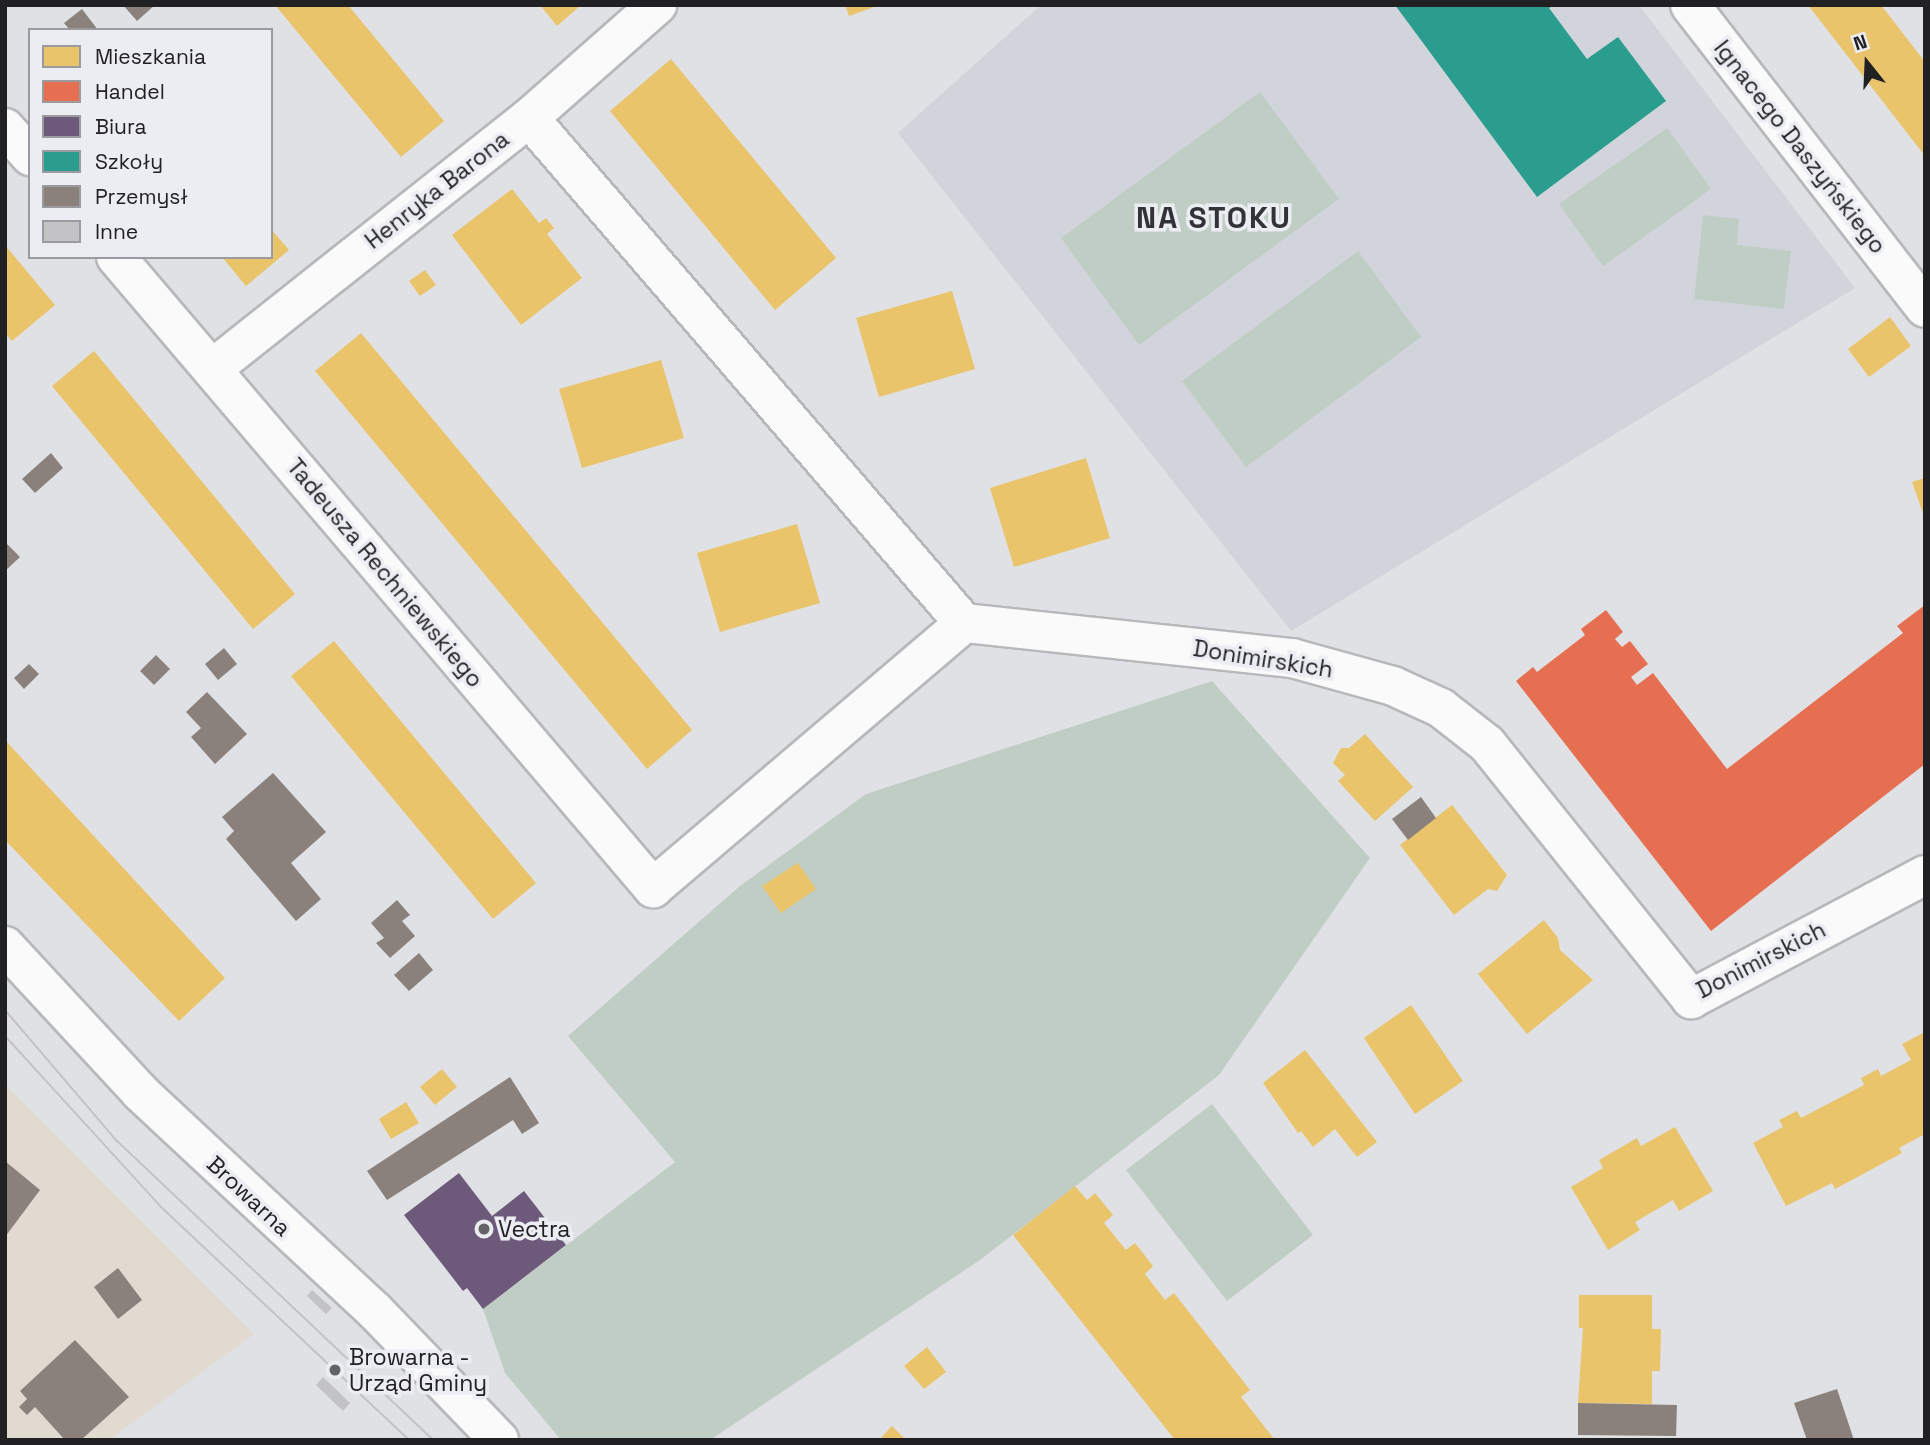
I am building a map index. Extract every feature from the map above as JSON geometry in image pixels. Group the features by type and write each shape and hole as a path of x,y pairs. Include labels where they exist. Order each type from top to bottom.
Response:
{"street":[{"name":"Henryka Barona","path":"212,369 529,118 657,5"},
{"name":"Ignacego Daszyńskiego","path":"1690,5 1920,292"},
{"path":"529,118 964,623"},
{"path":"5,128 28,154"},
{"name":"Tadeusza Rechniewskiego","path":"119,259 653,888 964,623"},
{"name":"Donimirskich","path":"964,623 1292,658 1393,686 1441,708 1487,744 1691,999 1925,875"},
{"name":"Browarna","path":"5,946 140,1092 374,1311 499,1440"}],"shaded area":[{"path":"1041,5 1639,5 1855,288 1291,631 898,133"},
{"path":"1260,92 1339,199 1139,345 1061,238"},
{"path":"1667,128 1711,189 1603,266 1559,204"},
{"path":"1703,215 1739,219 1737,245 1791,251 1784,309 1694,299"},
{"path":"1358,251 1421,337 1246,467 1182,381"},
{"path":"1212,681 1370,858 1219,1075 980,1260 710,1440 561,1440 505,1373 483,1309 675,1162 568,1036 740,886 866,794"},
{"path":"5,1084 254,1334 109,1440 5,1440"},
{"path":"1212,1104 1313,1235 1227,1301 1126,1170"}],"building: Mieszkania":[{"path":"275,5 348,5 444,121 401,157"},
{"path":"540,5 581,5 557,26"},
{"path":"845,5 877,5 877,6 849,16"},
{"path":"1808,5 1881,5 1925,62 1925,156"},
{"path":"671,59 836,258 775,310 610,111"},
{"path":"512,189 539,223 546,218 554,228 547,234 582,278 521,325 452,235"},
{"path":"273,231 289,250 246,286 224,259 273,259"},
{"path":"5,245 55,305 12,341 5,333"},
{"path":"425,270 436,285 420,296 409,281"},
{"path":"952,291 975,369 879,397 856,318"},
{"path":"1890,317 1911,346 1869,377 1848,349"},
{"path":"361,333 692,730 647,769 315,371"},
{"path":"94,351 295,594 253,629 52,386"},
{"path":"661,360 684,438 582,468 559,389"},
{"path":"1086,458 1110,538 1014,567 990,488"},
{"path":"1925,478 1925,516 1924,516 1912,482"},
{"path":"797,524 820,603 720,632 697,553"},
{"path":"334,641 536,883 493,919 291,676"},
{"path":"1365,734 1413,787 1375,821 1338,781 1345,775 1333,763 1341,748 1349,748"},
{"path":"5,740 225,978 179,1021 5,840"},
{"path":"1452,805 1507,875 1497,891 1488,889 1454,915 1400,845"},
{"path":"798,863 816,889 781,913 762,886"},
{"path":"1544,920 1558,938 1560,950 1593,980 1527,1034 1478,974"},
{"path":"1411,1005 1463,1081 1415,1114 1364,1038"},
{"path":"1925,1032 1925,1134 1899,1148 1902,1153 1835,1189 1832,1183 1786,1206 1753,1143 1783,1127 1779,1120 1797,1111 1801,1118 1864,1085 1861,1078 1878,1069 1881,1076 1911,1060 1902,1044"},
{"path":"1305,1050 1377,1142 1357,1157 1335,1129 1313,1147 1301,1131 1298,1133 1263,1083"},
{"path":"442,1069 457,1087 435,1105 420,1087"},
{"path":"406,1102 419,1123 391,1139 379,1119"},
{"path":"1675,1127 1713,1191 1679,1211 1673,1200 1635,1222 1640,1230 1608,1250 1571,1187 1603,1168 1599,1160 1637,1138 1641,1146"},
{"path":"1075,1186 1087,1200 1095,1193 1113,1215 1104,1223 1126,1250 1135,1243 1153,1266 1145,1274 1165,1300 1174,1293 1250,1390 1241,1397 1275,1440 1175,1440 1013,1235"},
{"path":"1579,1295 1652,1295 1652,1329 1661,1329 1660,1371 1652,1371 1652,1404 1578,1403 1583,1328 1579,1328"},
{"path":"927,1347 946,1372 924,1389 904,1366"},
{"path":"892,1426 906,1440 879,1440"}],"building: Handel":[{"path":"1925,605 1925,764 1711,931 1516,681 1533,667 1537,672 1585,635 1581,629 1606,610 1623,632 1615,639 1622,647 1630,641 1648,664 1631,677 1637,685 1653,673 1727,769 1903,633 1897,626"}],"building: Biura":[{"name":"Vectra","path":"459,1173 492,1216 524,1191 566,1245 483,1309 467,1288 463,1291 404,1215"}],"building: Szkoły":[{"path":"1395,5 1554,5 1549,8 1587,59 1618,37 1666,101 1537,197"}],"building: Przemysł":[{"path":"123,5 155,5 137,21"},
{"path":"82,9 96,28 68,28 64,23"},
{"path":"51,453 63,468 35,493 22,479"},
{"path":"5,542 20,557 5,571"},
{"path":"224,648 237,664 218,680 205,664"},
{"path":"156,655 170,669 154,685 140,671"},
{"path":"29,664 39,674 24,689 14,678"},
{"path":"207,692 247,734 215,764 191,737 201,728 186,712"},
{"path":"273,773 326,832 291,863 321,899 296,921 226,839 234,831 222,817"},
{"path":"1421,797 1436,818 1408,840 1392,819"},
{"path":"397,900 410,915 402,921 415,936 390,958 376,943 384,938 371,923"},
{"path":"419,953 433,970 409,991 394,975"},
{"path":"510,1077 539,1123 522,1134 513,1120 387,1200 367,1171"},
{"path":"5,1161 40,1190 5,1237"},
{"path":"118,1268 142,1300 118,1319 94,1287"},
{"path":"75,1340 129,1397 81,1440 65,1440 35,1407 27,1415 19,1407 27,1399 20,1391"},
{"path":"1837,1389 1854,1440 1807,1440 1794,1403"},
{"path":"1578,1403 1677,1405 1676,1436 1578,1435"}],"building: Inne":[{"path":"312,1290 332,1308 326,1314 307,1296"},
{"path":"323,1377 350,1403 343,1411 316,1385"}],"tram line":[{"path":"5,1010 117,1141 433,1440"},
{"path":"5,1036 161,1207 409,1440"}],"place":[{"name":"Vectra","path":"484,1229"},
{"name":"Browarna - Urząd Gminy","path":"335,1370"}],"district":[{"name":"NA STOKU","path":"1214,218"}]}
